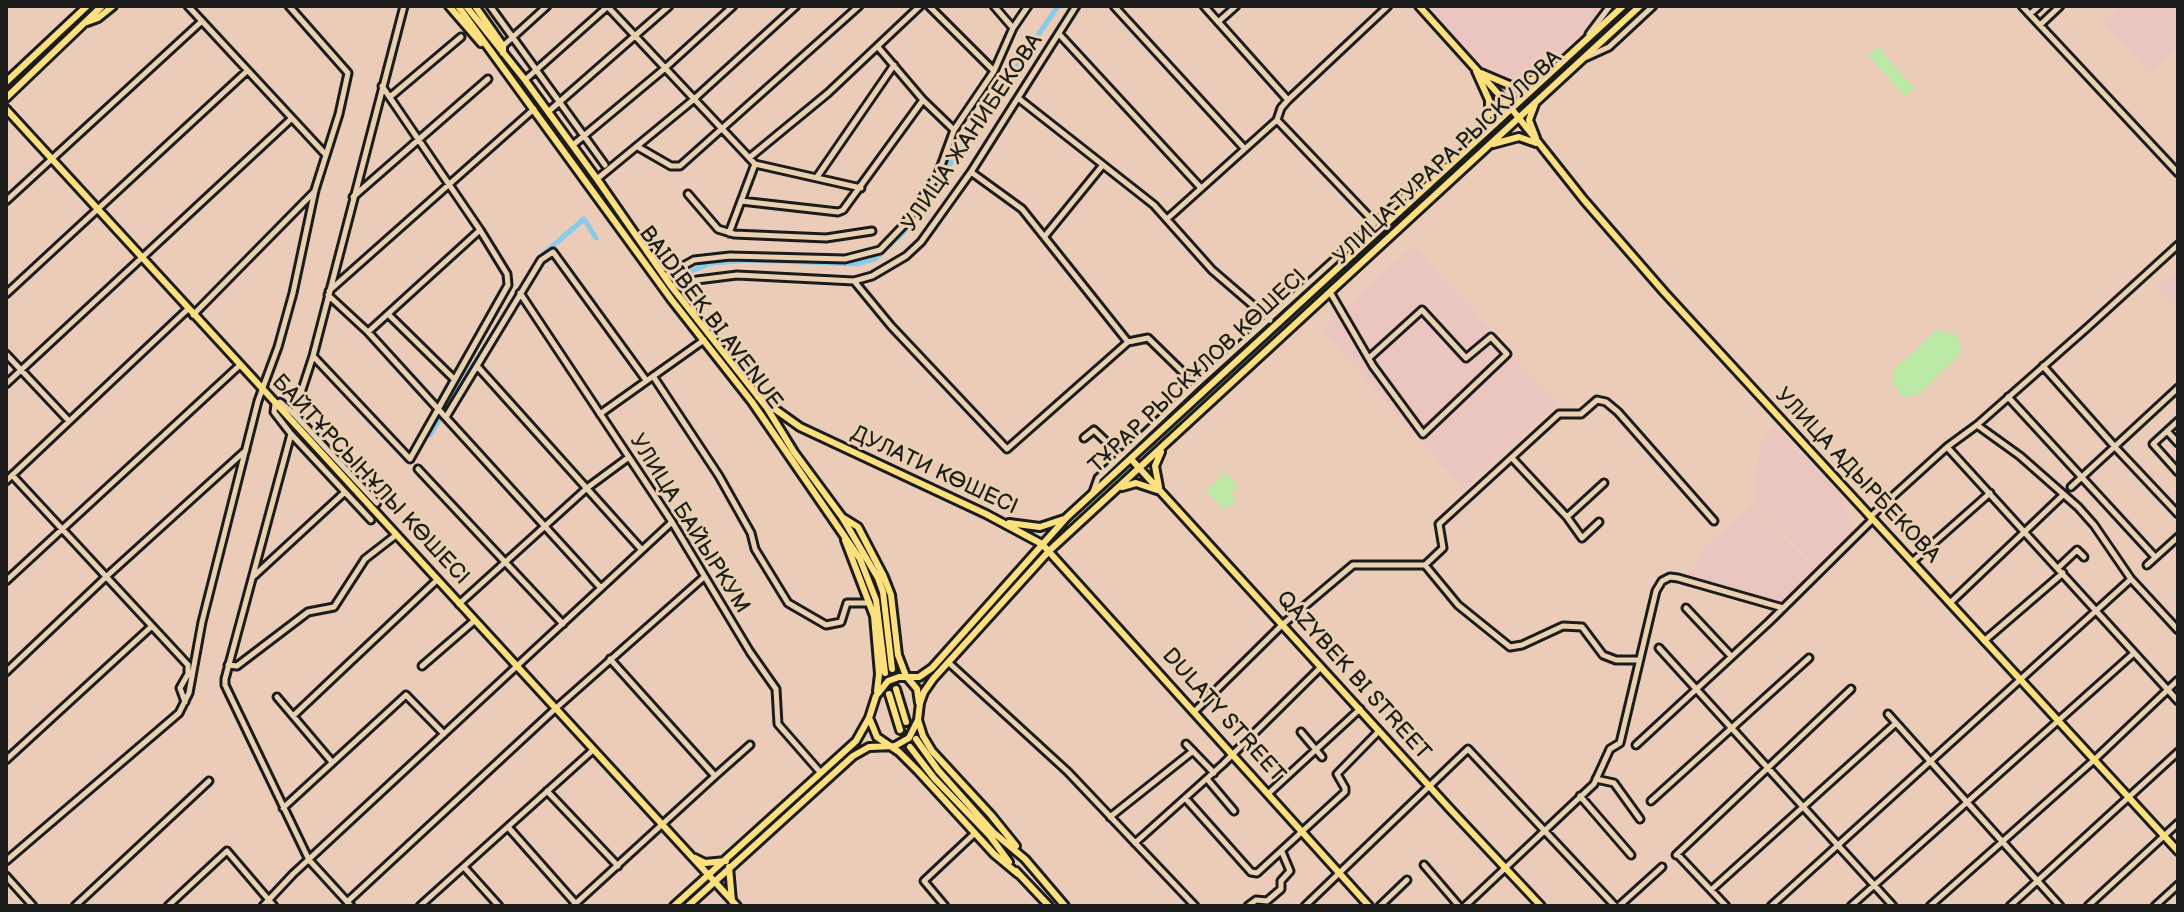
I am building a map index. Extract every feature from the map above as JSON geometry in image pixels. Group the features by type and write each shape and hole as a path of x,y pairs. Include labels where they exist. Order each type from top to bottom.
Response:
{"main road":[{"path":"6,82 85,6"},
{"path":"6,98 102,6"},
{"path":"84,24 113,6"},
{"path":"449,6 494,55"},
{"name":"BAIDIBEK BI AVENUE","path":"458,6 671,299 752,402 860,559 876,600 889,671 883,592 873,568 842,517 767,408 671,286 503,49"},
{"path":"466,6 503,49"},
{"name":"УЛИЦА АДЫРБЕКОВА","path":"1419,6 1519,117 1664,292 2178,851"},
{"name":"ТҰРАР РЫСКҰЛОВ КӨШЕСІ","path":"876,696 891,679 919,677 932,668 1067,517 1131,459 1210,378 1334,271 1623,6"},
{"name":"УЛИЦА ТУРАРА РЫСКУЛОВА","path":"1140,468 1640,6"},
{"path":"483,7 503,49"},
{"path":"1476,70 1511,87 1518,87 1551,72"},
{"path":"1476,70 1489,100 1489,112 1481,136"},
{"path":"1535,102 1529,120 1538,143"},
{"name":"БАЙТҰРСЫНҰЛЫ КӨШЕСІ","path":"6,109 734,904"},
{"path":"1486,147 1519,137 1538,143"},
{"path":"1334,271 1343,280"},
{"name":"ДУЛАТИ КӨШЕСІ","path":"758,397 800,427 1003,522 1049,551"},
{"path":"785,437 789,430 800,427"},
{"path":"1112,493 1136,483 1160,492 1156,461 1170,439"},
{"name":"QAZYBEK BI STREET","path":"1131,459 1541,906"},
{"name":"ТҰРАР РЫСКҰЛОВ КӨШЕСІ","path":"1049,551 1140,468"},
{"path":"674,906 728,864 853,756 869,747 900,745 909,738 918,720 920,703 917,689 906,676 898,655 891,595 858,527 842,517"},
{"path":"1003,522 1040,527 1067,517"},
{"path":"688,853 705,863 728,864 820,772 856,741 869,718 879,674 874,616 838,526"},
{"path":"920,703 933,679 1049,551"},
{"name":"DULATY STREET","path":"1049,551 1369,906"},
{"path":"896,689 906,722"},
{"path":"889,694 900,730"},
{"path":"869,718 875,734 918,771 1049,906"},
{"path":"918,720 932,751 991,815 1065,906"},
{"path":"916,739 938,770 993,832 1025,859"},
{"path":"910,747 934,778 990,836 1018,874"},
{"path":"728,864 734,904"},
{"path":"688,906 711,878"}],"street":[{"path":"188,6 326,156"},
{"path":"6,861 169,722 185,702 258,401 278,347 297,278 315,190 348,73 289,6"},
{"path":"294,414 313,356 404,6"},
{"path":"503,49 547,6"},
{"path":"525,80 607,6 755,164 861,188"},
{"path":"548,112 669,6"},
{"path":"573,145 733,6"},
{"path":"597,179 693,100 796,6"},
{"path":"638,147 676,167 722,131 859,6"},
{"path":"749,158 828,93 920,6"},
{"path":"929,6 994,71"},
{"path":"994,6 1013,28"},
{"path":"665,276 694,260 730,256 845,259 880,250 903,226 938,174 954,130 994,71 1013,28 1028,6"},
{"name":"УЛИЦА ЖАНИБЕКОВА","path":"671,286 737,275 854,281 890,267 921,242 971,172 1076,6"},
{"path":"1114,6 1244,148"},
{"path":"1204,6 1288,100"},
{"path":"1218,22 1236,6"},
{"path":"1167,219 1277,120 1288,100 1388,6"},
{"path":"1584,42 1610,6"},
{"path":"1579,60 1609,47 1653,6"},
{"path":"2022,6 2178,173"},
{"path":"2030,14 2039,6"},
{"path":"2040,25 2060,6"},
{"path":"483,7 538,71 605,165"},
{"path":"6,201 202,21"},
{"path":"1060,35 1201,188"},
{"path":"390,97 461,37"},
{"path":"878,47 923,100 954,130"},
{"path":"817,177 894,65"},
{"path":"6,294 247,71"},
{"path":"352,198 488,79"},
{"path":"313,356 410,459 508,285 507,274 480,230 382,86"},
{"path":"1018,98 1154,205 1212,270 1270,320"},
{"path":"741,201 838,212 843,210 923,100"},
{"path":"328,293 534,109"},
{"path":"6,384 291,119"},
{"path":"1277,120 1375,223"},
{"path":"729,233 755,164"},
{"path":"1045,236 1102,166"},
{"path":"1093,493 1098,478 1196,385 1210,378 1438,166 1447,167"},
{"path":"971,172 1022,209 1128,342"},
{"path":"6,481 191,312 315,190"},
{"path":"688,194 713,224 729,233 826,238 872,231"},
{"path":"368,332 480,230"},
{"path":"1636,745 1783,608 1871,518 1947,447 1977,425 2178,245"},
{"path":"446,417 541,260 551,252 556,252 646,380"},
{"path":"695,316 692,292 697,280"},
{"path":"854,281 891,326 1007,449 1128,342 1148,338 1196,385"},
{"path":"1330,292 1369,358 1423,434 1507,354 1491,337 1466,358 1422,310 1369,358"},
{"path":"328,293 368,332 601,588"},
{"name":"УЛИЦА БАЙЫРКУМ","path":"520,293 672,522 776,689 778,724 820,772"},
{"path":"388,314 454,379"},
{"path":"600,414 704,340"},
{"path":"6,354 69,421"},
{"path":"6,581 240,365"},
{"path":"477,366 642,550"},
{"path":"2043,366 2178,514"},
{"path":"653,376 719,476 751,533 755,549 788,603 826,625 841,622 847,603 870,603"},
{"path":"2071,487 2178,388"},
{"path":"2008,397 2155,557"},
{"path":"1195,711 1282,625 1353,565 1425,565 1443,548 1439,524 1559,414 1581,414 1597,400 1606,402 1714,521"},
{"path":"371,520 291,434 274,412 275,404 280,402 294,414 377,503"},
{"path":"2178,421 2153,444 2178,472"},
{"path":"1977,425 2020,456 2094,525 2131,579 2178,630"},
{"path":"1084,438 1094,430 1131,459"},
{"path":"2167,431 2178,443"},
{"path":"291,434 225,685 309,860 349,904 555,709 704,577"},
{"path":"1947,447 2178,701"},
{"path":"6,672 247,450"},
{"path":"459,604 587,488 629,457"},
{"path":"1512,458 1567,517 1582,538 1599,522"},
{"path":"418,469 563,624"},
{"path":"12,475 188,665 188,674 180,688 185,702"},
{"path":"1567,517 1604,483"},
{"path":"253,577 345,492"},
{"path":"1912,562 1990,493"},
{"path":"1950,603 2062,496"},
{"path":"263,906 672,522"},
{"path":"228,665 237,666 308,612 334,607 365,559 396,535"},
{"path":"2147,565 2178,537"},
{"path":"1984,641 2060,570 2077,550 2084,557"},
{"path":"1425,565 1458,605 1510,647 1522,645 1563,626 1582,627 1603,655 1616,660 1638,660"},
{"path":"1465,906 1580,796 1596,779 1610,749 1620,743 1638,660 1656,591 1662,581 1670,577 1783,608"},
{"path":"1771,906 2131,579"},
{"path":"293,716 437,580"},
{"path":"1686,608 1731,656"},
{"path":"422,666 474,621"},
{"path":"6,760 152,626"},
{"path":"1659,648 1893,906"},
{"path":"1851,906 2134,653"},
{"path":"1651,801 1809,658"},
{"path":"610,659 715,776"},
{"path":"948,662 1068,772 1195,906"},
{"path":"1135,843 1214,773 1321,667"},
{"path":"1930,906 2093,761 2178,680"},
{"path":"1726,906 1676,854 1851,689"},
{"path":"282,808 406,695 444,734"},
{"path":"277,697 332,762"},
{"path":"1269,793 1360,709"},
{"path":"1888,714 2060,906"},
{"path":"1711,890 1896,723"},
{"path":"1186,799 1251,872 1257,873 1345,792 1337,773 1380,730"},
{"path":"1301,732 1322,757"},
{"path":"1186,744 1214,773"},
{"path":"508,827 575,905 750,745"},
{"path":"1305,906 1468,749 1617,906 1662,867"},
{"path":"423,905 593,750"},
{"path":"1110,817 1193,751"},
{"path":"2010,906 2178,752"},
{"path":"1207,779 1234,811"},
{"path":"1596,779 1614,783 1640,819"},
{"path":"75,906 209,781"},
{"path":"547,791 618,866"},
{"path":"1580,796 1631,855"},
{"path":"2088,906 2178,823"},
{"path":"945,906 924,881 975,833"},
{"path":"168,906 227,851 274,906"},
{"path":"1248,906 1256,900 1267,901 1281,889 1281,881 1290,871 1282,851"},
{"path":"1424,865 1459,906"},
{"path":"464,867 499,906"},
{"path":"6,877 33,906"},
{"path":"1380,906 1407,880"},
{"path":"2155,906 2178,885"}],"shaded area":[{"path":"1427,6 1616,6 1545,71 1511,90 1498,85"},
{"path":"2121,6 2178,6 2178,47 2150,73 2103,22"},
{"path":"1413,245 1557,403 1463,488 1322,330"},
{"path":"2178,269 2178,311 2157,288"},
{"path":"1775,426 1842,496 1852,534 1816,568 1754,500 1760,442"},
{"path":"1753,503 1814,569 1778,606 1687,577 1706,547"}],"green space":[{"path":"1628,6 1634,6 1530,101 1527,98"},
{"path":"1878,47 1914,88 1905,96 1868,56"},
{"path":"1509,116 1512,119 1347,270 1344,267"},
{"path":"1330,279 1333,283 1145,456 1142,452"},
{"path":"1940,330 1957,335 1961,346 1958,357 1918,395 1901,395 1892,382 1894,370 1934,332"},
{"path":"1130,464 1133,468 1055,539 1052,536"},
{"path":"1226,472 1239,486 1231,493 1236,500 1225,510 1206,491"}],"waterway":[{"path":"689,272 711,263 752,260 856,264 875,259 903,233 1058,6"},
{"path":"430,435 541,256 584,219 596,238"}],"tunnel":[{"path":"906,722 916,739"},
{"path":"900,730 910,747"}]}
